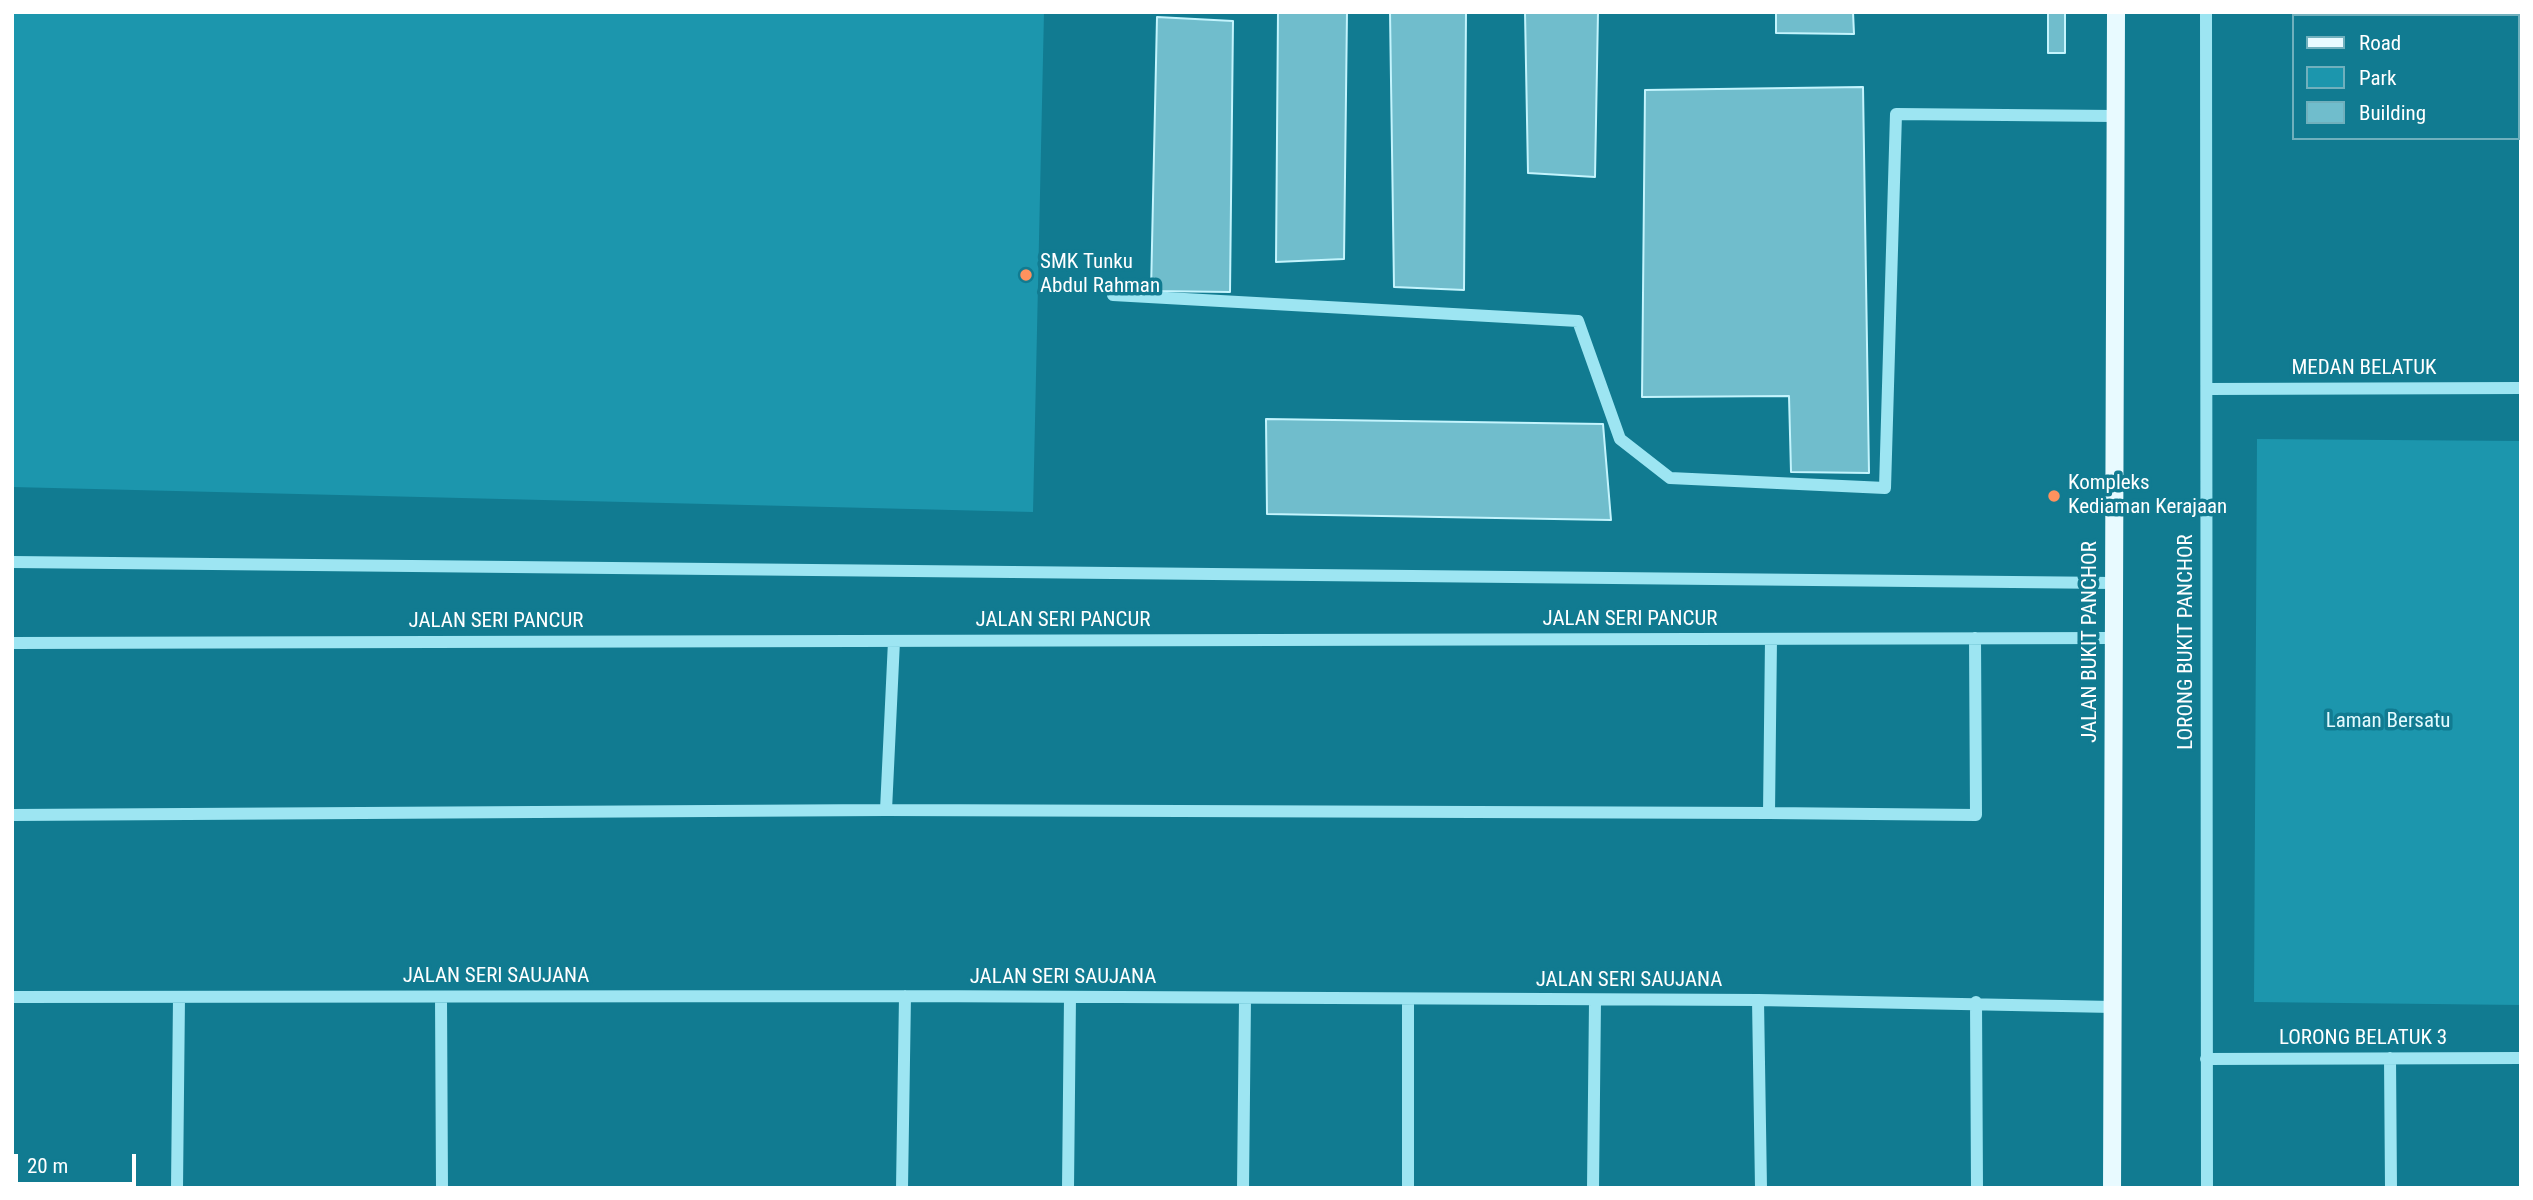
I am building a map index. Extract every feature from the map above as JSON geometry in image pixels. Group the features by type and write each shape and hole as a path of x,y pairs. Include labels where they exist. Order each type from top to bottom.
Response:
{"main road":[{"name":"JALAN BUKIT PANCHOR","path":"2112,1188 2116,12"}],"street":[{"name":"LORONG BUKIT PANCHOR","path":"2206,12 2207,1188"},
{"path":"1113,295 1578,321 1620,439 1670,478 1885,488 1896,114 2114,116"},
{"name":"MEDAN BELATUK","path":"2207,388 2521,388"},
{"path":"12,562 2113,583"},
{"path":"12,815 886,810 1976,815 1975,638"},
{"name":"JALAN SERI PANCUR","path":"12,643 2114,638"},
{"path":"1769,813 1770,639"},
{"path":"886,810 894,640"},
{"path":"441,996 442,1188"},
{"path":"902,1188 905,996"},
{"name":"JALAN SERI SAUJANA","path":"12,998 905,996 1758,1000 1976,1002 2113,1007"},
{"path":"177,1188 179,997"},
{"path":"1068,1188 1070,998"},
{"path":"1243,1188 1245,999"},
{"path":"1408,1000 1408,1188"},
{"path":"1758,1000 1760,1188"},
{"path":"1593,1188 1595,1001"},
{"path":"1976,1002 1977,1188"},
{"path":"2390,1058 2390,1188"},
{"name":"LORONG BELATUK 3","path":"2206,1059 2521,1058"}],"green space":[{"path":"12,12 1044,12 1033,512 12,487"},
{"name":"Laman Bersatu","path":"2257,439 2521,441 2521,1005 2254,1002"}],"building":[{"path":"1278,12 1347,12 1344,259 1276,262"},
{"path":"1390,12 1466,12 1464,290 1394,287"},
{"path":"1525,12 1598,12 1595,177 1528,173"},
{"path":"1776,12 1853,12 1854,34 1776,33"},
{"path":"2048,12 2065,12 2065,53 2048,53"},
{"path":"1157,17 1233,21 1230,292 1151,291"},
{"path":"1863,87 1869,473 1791,472 1789,396 1642,397 1645,90"},
{"path":"1266,419 1603,424 1611,520 1267,514"}],"place":[{"name":"SMK Tunku Abdul Rahman","path":"1026,275"},
{"name":"Kompleks Kediaman Kerajaan","path":"2054,496"}]}
